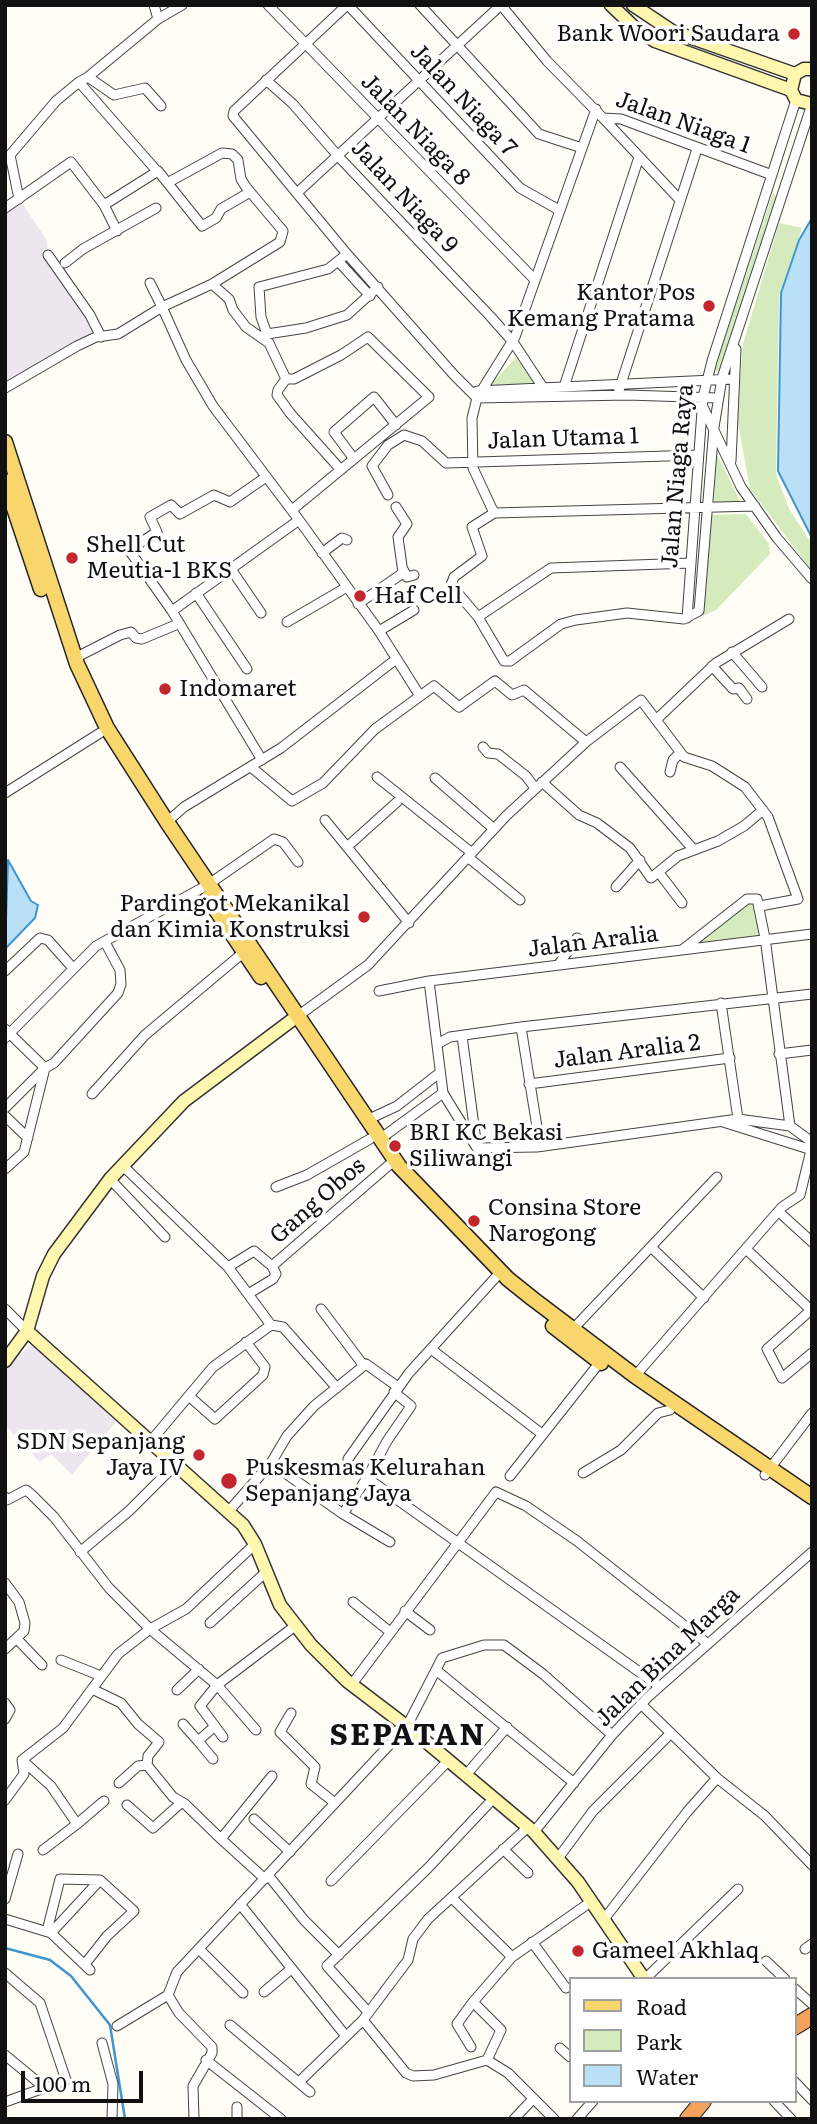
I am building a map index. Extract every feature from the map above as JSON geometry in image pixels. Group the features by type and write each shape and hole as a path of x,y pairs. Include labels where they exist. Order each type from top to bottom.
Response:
{"highway":[{"path":"796,2026 812,2015"},
{"path":"796,2035 812,2026"},
{"path":"688,2119 701,2103"},
{"path":"703,2119 716,2103"}],"main road":[{"path":"5,442 67,665 100,733 295,1018 364,1122 389,1165 419,1201 496,1277 575,1346 670,1410 812,1497"},
{"path":"5,481 34,553"},
{"path":"43,581 107,728 167,822 244,952 295,1018"},
{"path":"375,1141 508,1279 572,1330 768,1471 812,1508"}],"street":[{"path":"154,5 158,19"},
{"path":"19,199 10,155 56,101 158,19 182,5"},
{"name":"Jalan Niaga 8","path":"268,5 535,280"},
{"path":"347,5 234,111 235,121 298,192 347,254 477,393 619,391 722,378 734,379"},
{"name":"Jalan Niaga 7","path":"347,5 520,188 559,211"},
{"path":"420,5 539,134 582,148"},
{"path":"298,192 459,47 501,5"},
{"name":"Jalan Niaga 1","path":"501,5 547,61 603,118 621,119 772,175"},
{"path":"611,5 635,29 655,41 812,104 722,378 714,427 709,507 700,609 687,618 628,614 576,620 556,627 507,662 502,659 478,617 451,585 454,578 482,556 472,527 494,513 694,507 709,507 755,506"},
{"path":"633,5 672,31 795,74 811,66"},
{"path":"794,95 795,74"},
{"path":"88,77 111,94 145,88 161,106"},
{"name":"Jalan Niaga 9","path":"266,80 299,110 338,156 513,342 544,389"},
{"path":"79,82 169,182 202,226 216,218 221,209 250,192"},
{"name":"Jalan Niaga Raya","path":"687,618 698,455 707,380 772,175 794,95"},
{"path":"494,513 475,478 472,461 472,418 477,393 513,342 596,109"},
{"path":"603,118 680,200"},
{"path":"619,391 697,149"},
{"path":"5,388 77,346 118,334 162,307 212,284 283,237 283,231 241,179 238,160 225,152 169,182"},
{"path":"564,387 639,157"},
{"path":"5,208 71,162 104,205 117,231"},
{"path":"104,205 156,170"},
{"path":"65,264 83,249 156,208"},
{"path":"347,254 339,262 320,271 259,288 261,317 267,334 306,328 340,317 356,309 378,287"},
{"path":"48,255 90,315 101,337"},
{"path":"339,262 370,296"},
{"path":"150,283 205,394 379,631 395,660 420,695"},
{"path":"212,284 229,299 233,310 246,327 269,343 286,379"},
{"path":"292,510 354,460 429,397 369,337 306,373 286,379 277,395 341,470"},
{"path":"731,466 737,338"},
{"path":"477,393 564,387 703,401 718,398"},
{"path":"354,460 334,432 374,397 396,425"},
{"path":"703,401 731,466 755,506 812,579"},
{"name":"Jalan Utama 1","path":"388,495 372,466 397,437 410,435 422,441 446,463 698,455"},
{"path":"262,760 172,611 129,550 157,532 150,517 171,505 182,513 214,495 230,502 266,477"},
{"path":"396,507 407,524 398,537 404,571 407,577 414,575"},
{"path":"172,611 299,520"},
{"path":"322,552 342,538 347,540"},
{"path":"478,617 551,568 691,563"},
{"path":"231,569 261,613"},
{"path":"359,604 404,571"},
{"path":"287,622 347,587"},
{"path":"196,593 247,669"},
{"path":"379,631 414,610"},
{"path":"657,719 712,666 789,620"},
{"path":"75,658 120,635 131,632 136,638 142,639 178,624"},
{"path":"732,652 762,687"},
{"path":"167,822 184,807 262,760 395,660"},
{"path":"712,666 733,689 739,688 747,699"},
{"path":"251,767 288,800 295,799 323,783 375,729 435,686 459,707 496,681 512,695 524,690 586,741"},
{"path":"5,1361 27,1331 43,1276 54,1254 110,1179 184,1101 295,1018 360,976 494,828 586,741 640,700 657,719 680,753 735,780 745,787 763,810 775,832 798,899 760,906"},
{"path":"5,793 100,733"},
{"path":"483,747 488,752 498,754 575,812 612,834 640,860 649,877 660,874 678,856 744,826 763,810"},
{"path":"670,772 673,760 680,753"},
{"path":"620,767 694,850"},
{"path":"377,777 471,855 520,900"},
{"path":"435,779 494,828"},
{"path":"348,846 397,802"},
{"path":"325,820 410,923"},
{"path":"44,1068 7,1034 96,946 205,886 274,839 284,842 298,862"},
{"path":"615,887 640,860"},
{"path":"660,874 682,903"},
{"path":"681,951 751,897 757,899 765,937 790,1126"},
{"name":"Jalan Aralia","path":"379,991 429,981 681,951 765,937 812,934"},
{"path":"5,971 40,938 48,940 72,967"},
{"path":"559,964 577,938"},
{"path":"5,1108 44,1068 54,1063 118,993 120,970 105,942"},
{"path":"92,1094 145,1035 244,952"},
{"path":"429,981 439,1043 438,1074 443,1093 477,1148"},
{"path":"439,1043 462,1036 521,1027 812,994"},
{"path":"721,1003 738,1119"},
{"path":"521,1027 541,1146"},
{"path":"462,1036 477,1148"},
{"path":"779,1054 812,1050"},
{"name":"Jalan Aralia 2","path":"529,1084 730,1058"},
{"path":"5,1169 24,1152 44,1068"},
{"path":"364,1122 388,1112 438,1074"},
{"path":"276,1187 307,1175 375,1141 443,1093"},
{"path":"452,1110 473,1111"},
{"path":"388,1112 397,1125"},
{"path":"5,1116 28,1139"},
{"path":"477,1148 541,1146 738,1119 790,1126 812,1142"},
{"path":"635,1376 779,1212 800,1195 811,1150 720,1121"},
{"name":"Gang Obos","path":"248,1294 273,1279 275,1274 272,1266 389,1165"},
{"path":"122,1166 228,1267 271,1325 287,1331 337,1388"},
{"path":"572,1330 717,1177"},
{"path":"110,1179 165,1237"},
{"path":"779,1212 812,1242"},
{"path":"652,1248 704,1298"},
{"path":"746,1249 812,1310 767,1349 782,1378 812,1353"},
{"path":"228,1267 254,1251 272,1266"},
{"path":"348,1459 396,1390 496,1277"},
{"path":"5,1309 243,1525 255,1544 279,1605 295,1626 331,1666 449,1761 559,1857 605,1919 643,1977"},
{"path":"321,1309 364,1366"},
{"path":"150,1442 190,1397 206,1374 271,1325"},
{"path":"190,1397 215,1419 262,1374 265,1367 246,1342"},
{"path":"431,1349 542,1434"},
{"path":"510,1476 600,1362"},
{"path":"228,1512 271,1463 288,1436 314,1406 364,1366 375,1367 411,1406 343,1514"},
{"path":"583,1473 621,1450 658,1413 670,1410"},
{"path":"768,1471 812,1413"},
{"path":"271,1463 343,1514 390,1542"},
{"path":"80,1552 129,1511 175,1465"},
{"path":"367,1478 659,1686"},
{"path":"5,1497 8,1500 28,1491 54,1517 110,1588 150,1629 217,1685 256,1730"},
{"path":"352,1684 389,1631 496,1492 526,1506 577,1541 708,1644"},
{"path":"22,1760 62,1728 126,1646 186,1609 255,1544"},
{"name":"Jalan Bina Marga","path":"299,2082 366,2016 408,1960 413,1939 428,1919 503,1849 531,1830 574,1783 612,1735 659,1686 812,1552"},
{"path":"210,1623 266,1572"},
{"path":"5,1584 19,1602 25,1623 24,1631 5,1649"},
{"path":"352,1602 389,1631"},
{"path":"405,1611 430,1630"},
{"path":"223,1737 200,1706 217,1685 295,1626"},
{"path":"17,1639 42,1665"},
{"path":"117,2026 168,1994 177,1972 407,1726 440,1660 484,1645 505,1644 544,1674 612,1735"},
{"path":"61,1660 100,1676"},
{"path":"177,1690 199,1669"},
{"path":"436,1670 574,1783"},
{"path":"92,1689 121,1703 138,1724 159,1742 148,1756 148,1765 162,1786 267,1877 339,1955"},
{"path":"641,1704 717,1778 765,1816 812,1865"},
{"path":"5,1719 7,1705"},
{"path":"291,1713 280,1732 313,1763 315,1767 311,1784 335,1803"},
{"path":"183,1724 213,1759"},
{"path":"198,1741 215,1726"},
{"path":"465,1776 507,1727"},
{"path":"559,1857 593,1811 670,1734"},
{"path":"5,1800 24,1775 22,1760"},
{"path":"22,1760 51,1786 77,1824"},
{"path":"331,1881 449,1761"},
{"path":"119,1783 138,1766 148,1765"},
{"path":"221,1839 272,1776"},
{"path":"605,1919 682,1818 717,1778"},
{"path":"493,1799 327,1966 406,2073 413,2076 434,2075 487,2060 508,2073 554,2119"},
{"path":"43,1850 104,1801"},
{"path":"127,1805 153,1828 182,1802"},
{"path":"254,1819 290,1852"},
{"path":"503,1849 528,1873"},
{"path":"5,1899 18,1854"},
{"path":"5,1920 49,1932 87,1967 107,1936 134,1911 100,1880 60,1879 49,1932"},
{"path":"49,1932 100,1880"},
{"path":"646,1977 738,1889"},
{"path":"452,1898 512,1957"},
{"path":"471,2047 457,2024 473,2002 512,1957 592,1901"},
{"path":"240,1904 345,2035"},
{"path":"532,1942 566,1988"},
{"path":"199,1949 243,1993"},
{"path":"766,1961 783,1977"},
{"path":"264,1992 291,1969"},
{"path":"5,1973 40,2003 66,2080 5,2102"},
{"path":"796,1990 812,2004"},
{"path":"168,1994 179,2013 212,2047 212,2053 193,2086 194,2119"},
{"path":"473,2002 501,2030 487,2060"},
{"path":"230,2025 310,2092"},
{"path":"102,2043 113,2084 112,2119"},
{"path":"560,2048 568,2055"},
{"path":"5,2055 45,2088"},
{"path":"206,2060 281,2119"},
{"path":"796,2083 812,2100"},
{"path":"514,2119 533,2099"},
{"path":"578,2119 591,2103"},
{"path":"776,2103 791,2119"},
{"path":"237,2107 237,2119"}],"shaded area":[{"path":"19,199 47,240 48,255 101,334 5,388 5,208"},
{"path":"32,1343 116,1422 72,1475 51,1454 40,1462 5,1425 5,1370"}],"green space":[{"path":"773,193 779,199 720,371 717,371 714,370"},
{"path":"779,223 802,228 779,295 776,474 789,509 812,544 812,571 750,489 737,417 743,344"},
{"path":"516,358 541,387 486,389"},
{"path":"715,456 718,456 740,501 714,503"},
{"path":"746,514 769,544 770,554 716,610 702,616 711,515"},
{"path":"750,899 758,905 759,936 692,946"}],"water":[{"path":"812,218 812,538 778,471 781,293 799,240"},
{"path":"8,860 31,901 38,905 35,918 5,949"}],"waterway":[{"path":"5,1948 50,1960 71,1976 110,2025 125,2119"}],"place":[{"name":"Bank Woori Saudara","path":"794,34"},
{"name":"Kantor Pos Kemang Pratama","path":"709,306"},
{"name":"Shell Cut Meutia-1 BKS","path":"72,558"},
{"name":"Haf Cell","path":"360,596"},
{"name":"Indomaret","path":"165,689"},
{"name":"Pardingot Mekanikal dan Kimia Konstruksi","path":"364,917"},
{"name":"BRI KC Bekasi Siliwangi","path":"395,1146"},
{"name":"Consina Store Narogong","path":"474,1221"},
{"name":"SDN Sepanjang Jaya IV","path":"199,1455"},
{"name":"Puskesmas Kelurahan Sepanjang Jaya","path":"229,1481"},
{"name":"Gameel Akhlaq","path":"578,1951"}],"district":[{"name":"SEPATAN","path":"408,1736"}]}
